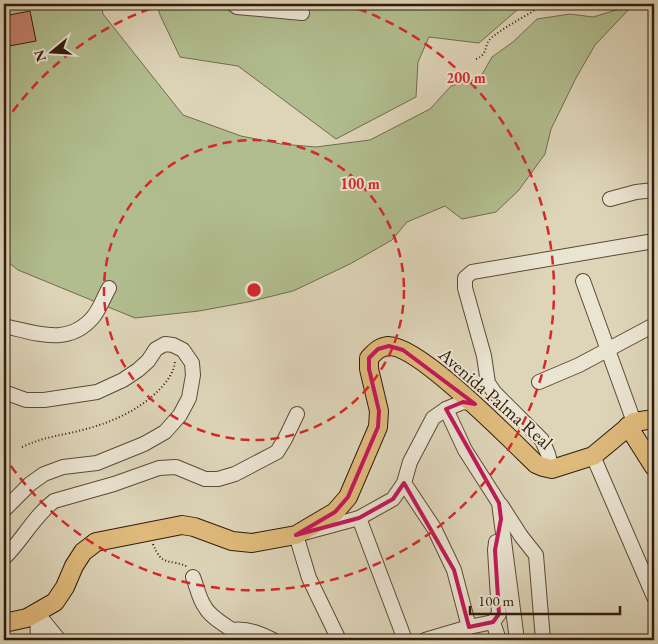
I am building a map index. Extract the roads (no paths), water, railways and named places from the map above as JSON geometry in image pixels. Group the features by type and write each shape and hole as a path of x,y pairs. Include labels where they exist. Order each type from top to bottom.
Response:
{"main road":[{"name":"Avenida Palma Real","path":"4,623 27,618 55,602 83,552 96,542 182,525 194,527 232,541 252,543 296,535 335,512 348,497 378,427 379,411 369,369 369,358 378,349 389,346 403,350 419,359 475,404 536,464 543,467 552,469 593,456 631,424"},
{"path":"654,419 631,424 654,467"}],"street":[{"path":"233,4 302,13"},
{"path":"610,199 636,192 654,190"},
{"path":"552,469 542,440 494,392 488,383 484,356 465,288 465,278 472,272 654,241"},
{"path":"583,281 608,350 631,424"},
{"path":"4,326 58,336 73,333 84,327 94,315 109,288"},
{"path":"539,382 608,350 654,324"},
{"path":"4,392 26,400 44,400 97,392 123,380 138,370 148,361 156,348 165,344 173,344 183,350 192,363 193,375 189,398 180,414 166,432 144,444 97,462 63,466 44,474 30,484 4,510"},
{"path":"339,640 309,578 296,535 359,518 393,499 404,483 410,462 433,418 446,409 463,402 475,404"},
{"path":"446,409 465,450 521,536 536,555 543,640"},
{"path":"4,558 13,550 45,507 54,501 114,484 159,468 176,467 188,470 205,479 218,479 235,474 277,452 285,440 296,414"},
{"path":"593,456 654,597"},
{"path":"404,483 434,528 448,556 459,585 469,627"},
{"path":"499,503 517,640"},
{"path":"359,518 405,640"},
{"path":"426,640 469,627 494,622 499,614 495,550 501,519"},
{"path":"193,578 204,607 210,614 245,640"},
{"path":"37,613 38,640"},
{"path":"37,613 59,640"},
{"path":"494,622 499,640"},
{"path":"234,630 241,629 261,634 273,640"}]}
